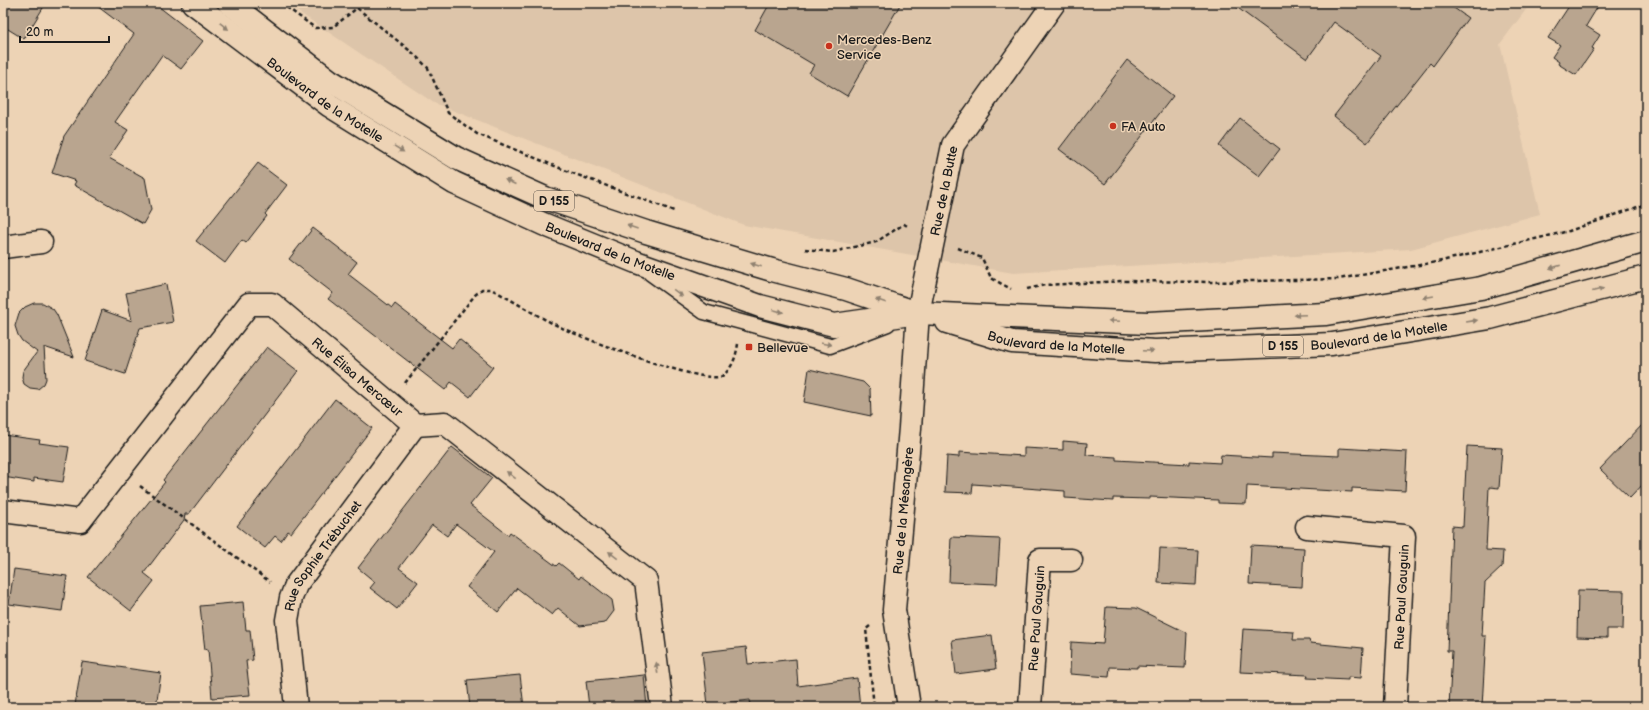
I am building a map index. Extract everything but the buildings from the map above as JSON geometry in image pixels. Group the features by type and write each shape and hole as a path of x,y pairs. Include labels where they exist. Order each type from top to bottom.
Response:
{"main road":[{"name":"Boulevard de la Motelle","path":"193,3 330,106 454,183 543,224 636,262 760,306 834,325 918,313 1148,323 1326,314 1480,288 1646,241"},
{"name":"Boulevard de la Motelle","path":"229,3 329,80 456,158 545,198 639,230 772,270 846,289 1012,342 1155,351 1332,344 1490,318 1646,277"},
{"name":"Rue de la Butte","path":"918,313 953,145 1054,3"},
{"path":"3,247 41,242"},
{"name":"Rue Élisa Mercœur","path":"3,511 80,521 249,304 272,304 415,424 445,423 646,581 662,707"},
{"name":"Rue de la Mésangère","path":"909,707 894,610 910,428 918,313"},
{"name":"Rue Sophie Trébuchet","path":"296,707 287,620 291,598 296,584 415,424"},
{"name":"Rue Paul Gauguin","path":"1307,527 1404,536 1396,707"},
{"name":"Rue Paul Gauguin","path":"1030,707 1040,560 1071,560"}],"lane":[{"path":"636,262 704,312 830,346 918,313"}],"path":[{"path":"389,403 475,295 482,289 491,290 559,327 643,360 709,378 721,376 735,359 741,322"},
{"path":"119,471 291,598"}],"shaded area":[{"path":"285,3 1531,3 1500,44 1540,214 1411,249 1013,273 744,225 434,103"}],"place":[{"name":"Mercedes-Benz Service","path":"829,46"},
{"name":"FA Auto","path":"1113,126"},
{"name":"Bellevue","path":"749,347"}]}
